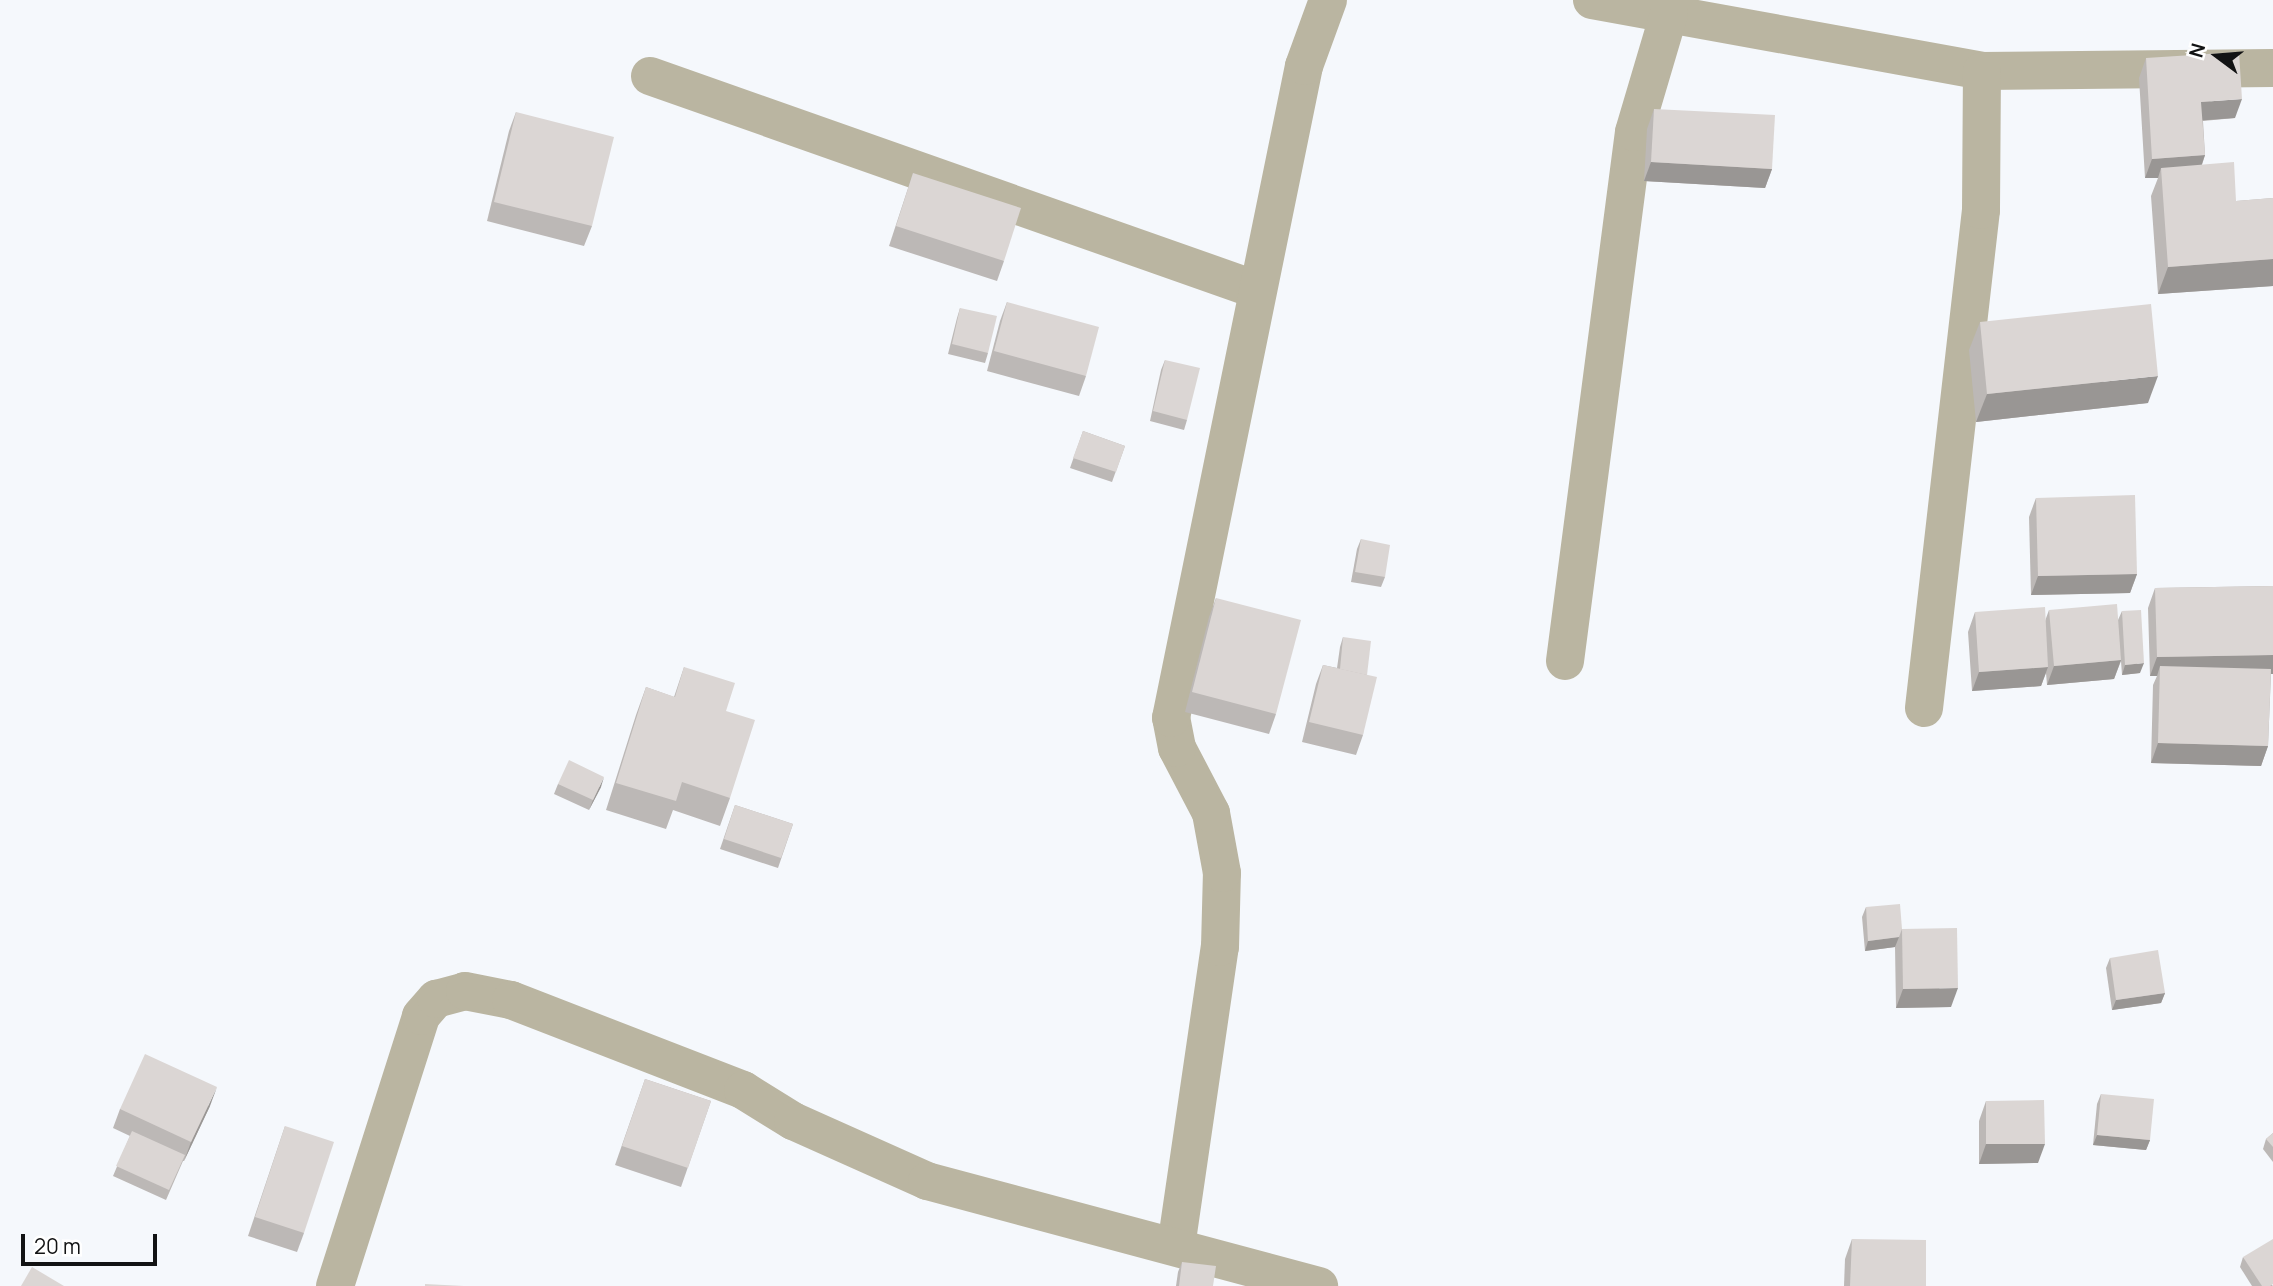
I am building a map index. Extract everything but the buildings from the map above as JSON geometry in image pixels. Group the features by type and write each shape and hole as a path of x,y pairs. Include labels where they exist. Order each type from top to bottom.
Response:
{"street":[{"path":"1176,1247 1220,947 1222,873 1211,813 1177,748 1171,718 1304,66 1328,0"},
{"path":"1592,0 1982,71 2273,68"},
{"path":"1565,661 1634,132 1669,14"},
{"path":"1924,708 1979,238 1982,71"},
{"path":"650,76 1257,290"},
{"path":"335,1286 421,1016 436,999 466,991 511,1000 743,1090 793,1121 927,1181 1052,1219 1176,1247 1319,1286"}]}
